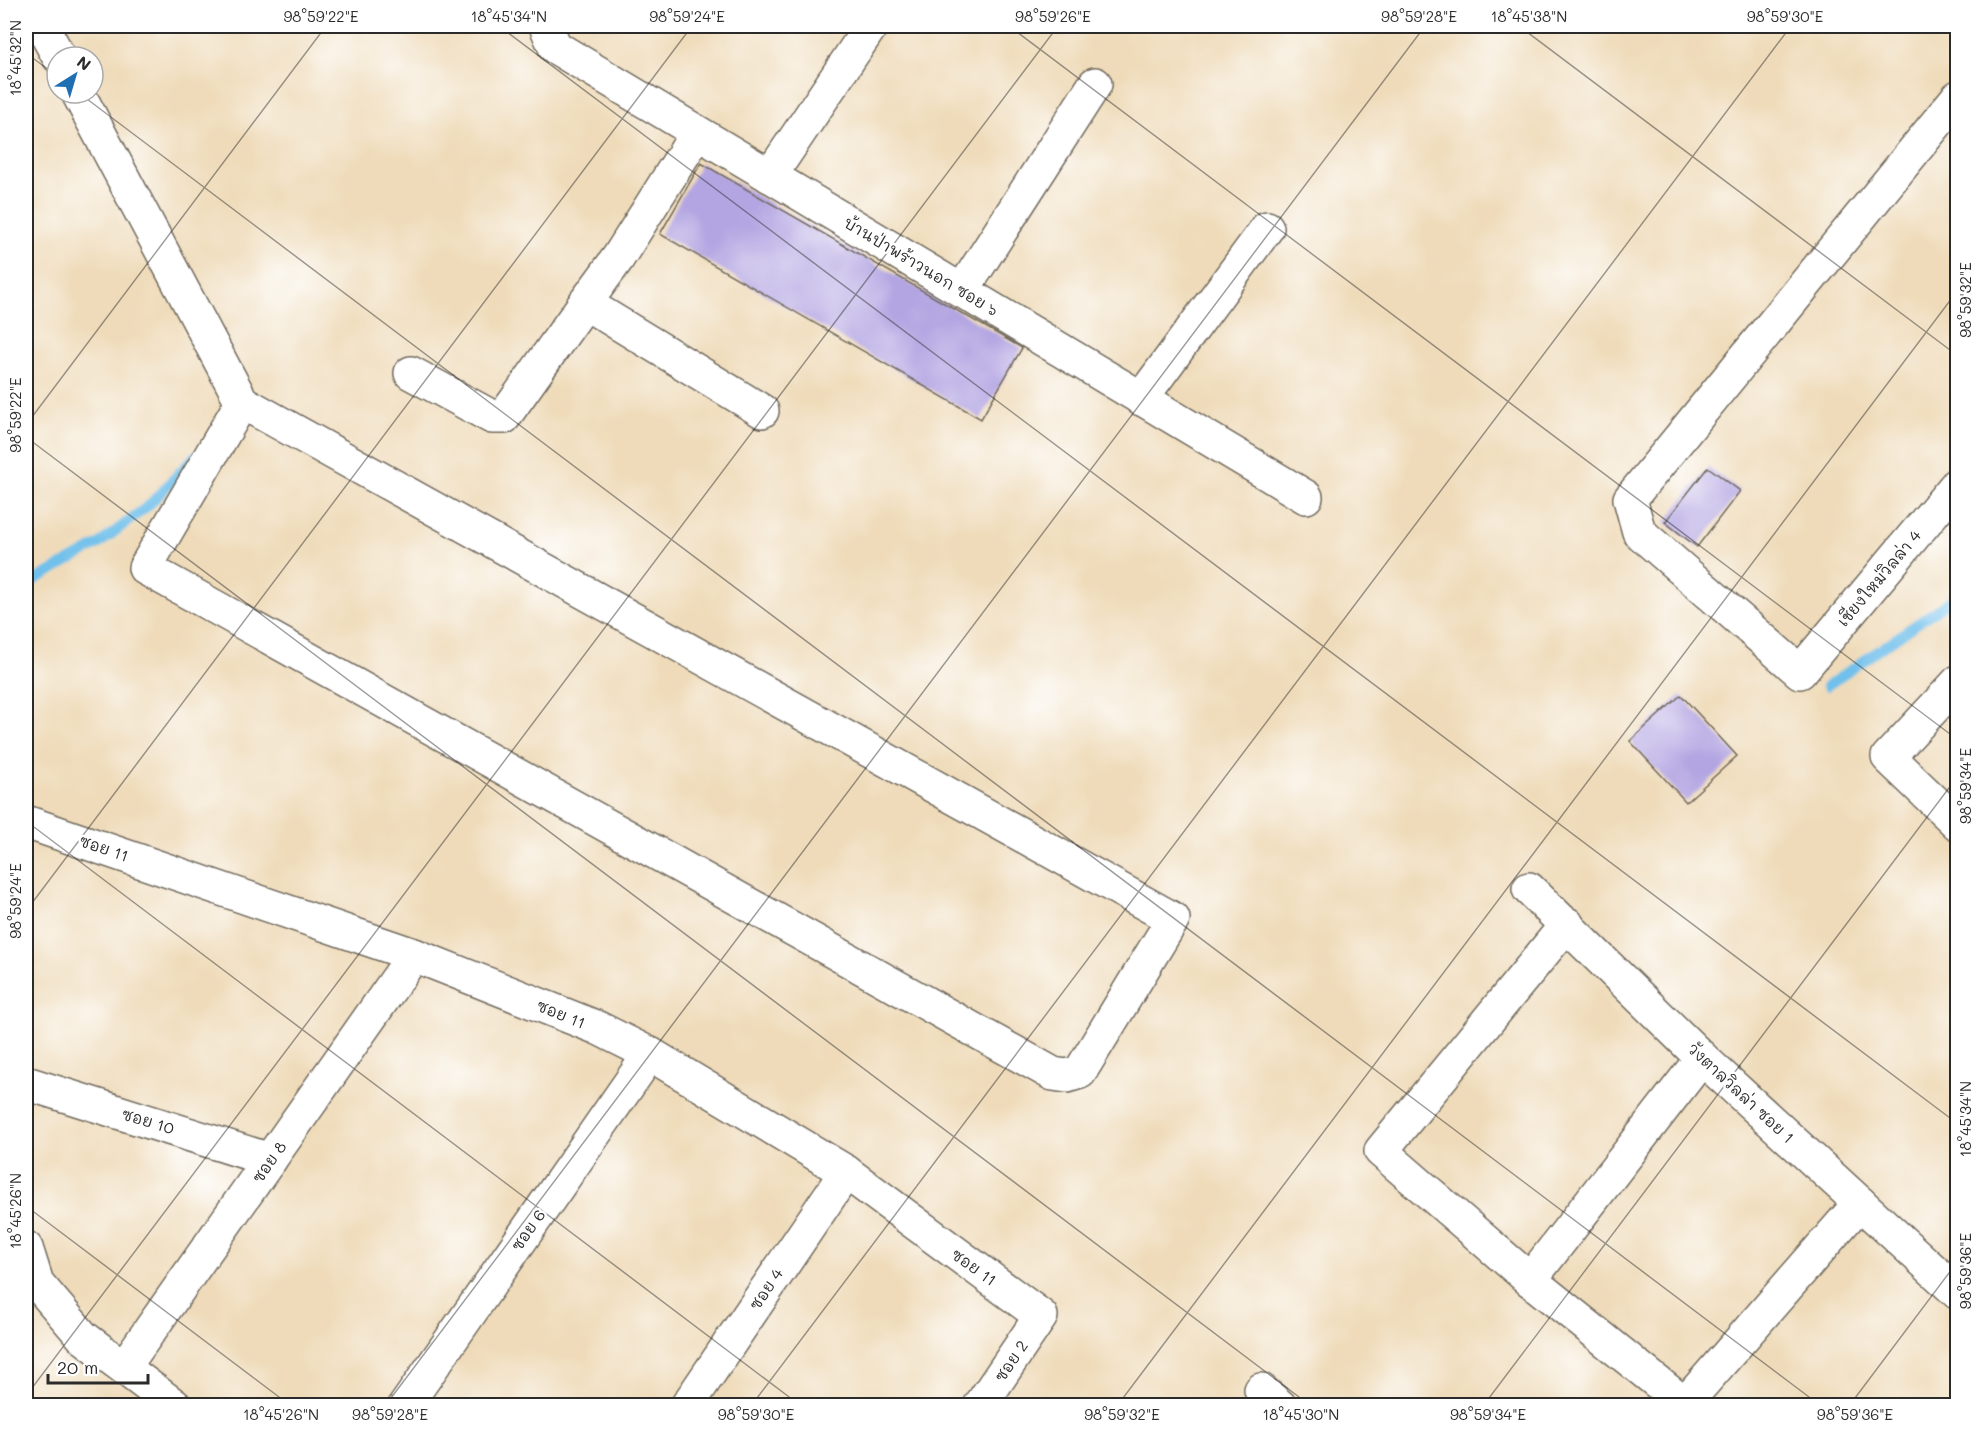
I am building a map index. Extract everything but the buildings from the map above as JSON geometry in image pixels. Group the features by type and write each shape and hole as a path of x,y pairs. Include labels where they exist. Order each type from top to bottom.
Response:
{"street":[{"path":"42,26 52,45"},
{"name":"บ้านป่าพร้าวนอก ซอย ๖","path":"546,26 555,46 1306,497"},
{"path":"770,176 871,26"},
{"path":"962,291 1095,84"},
{"name":"เชียงใหม่วิลล่า 4","path":"1951,504 1800,672 1640,532 1630,499 1958,97"},
{"path":"84,105 243,402 1173,919 1080,1072 1067,1076 1053,1074 146,568 243,402"},
{"path":"411,373 492,417 504,417 618,258 697,133"},
{"path":"1141,399 1267,228"},
{"path":"585,303 762,411"},
{"path":"1958,682 1888,757 1958,824"},
{"name":"ซอย 11","path":"26,822 414,956 598,1028 650,1054 846,1172 1041,1316"},
{"name":"วังตาลวิลล่า ซอย 1","path":"1529,889 1702,1058 1958,1293"},
{"path":"1567,924 1381,1151 1530,1280 1685,1405 1860,1203"},
{"name":"ซอย 8","path":"124,1367 414,956"},
{"name":"ซอย 6","path":"405,1406 650,1054"},
{"path":"1530,1280 1702,1058"},
{"name":"ซอย 10","path":"26,1083 270,1160"},
{"name":"ซอย 4","path":"687,1406 846,1172"},
{"path":"26,1248 37,1283 83,1337 175,1406"},
{"name":"ซอย 2","path":"980,1406 1041,1316"}],"waterway":[{"path":"26,585 99,544 149,505 195,456"},
{"path":"1827,686 1958,595"}]}
